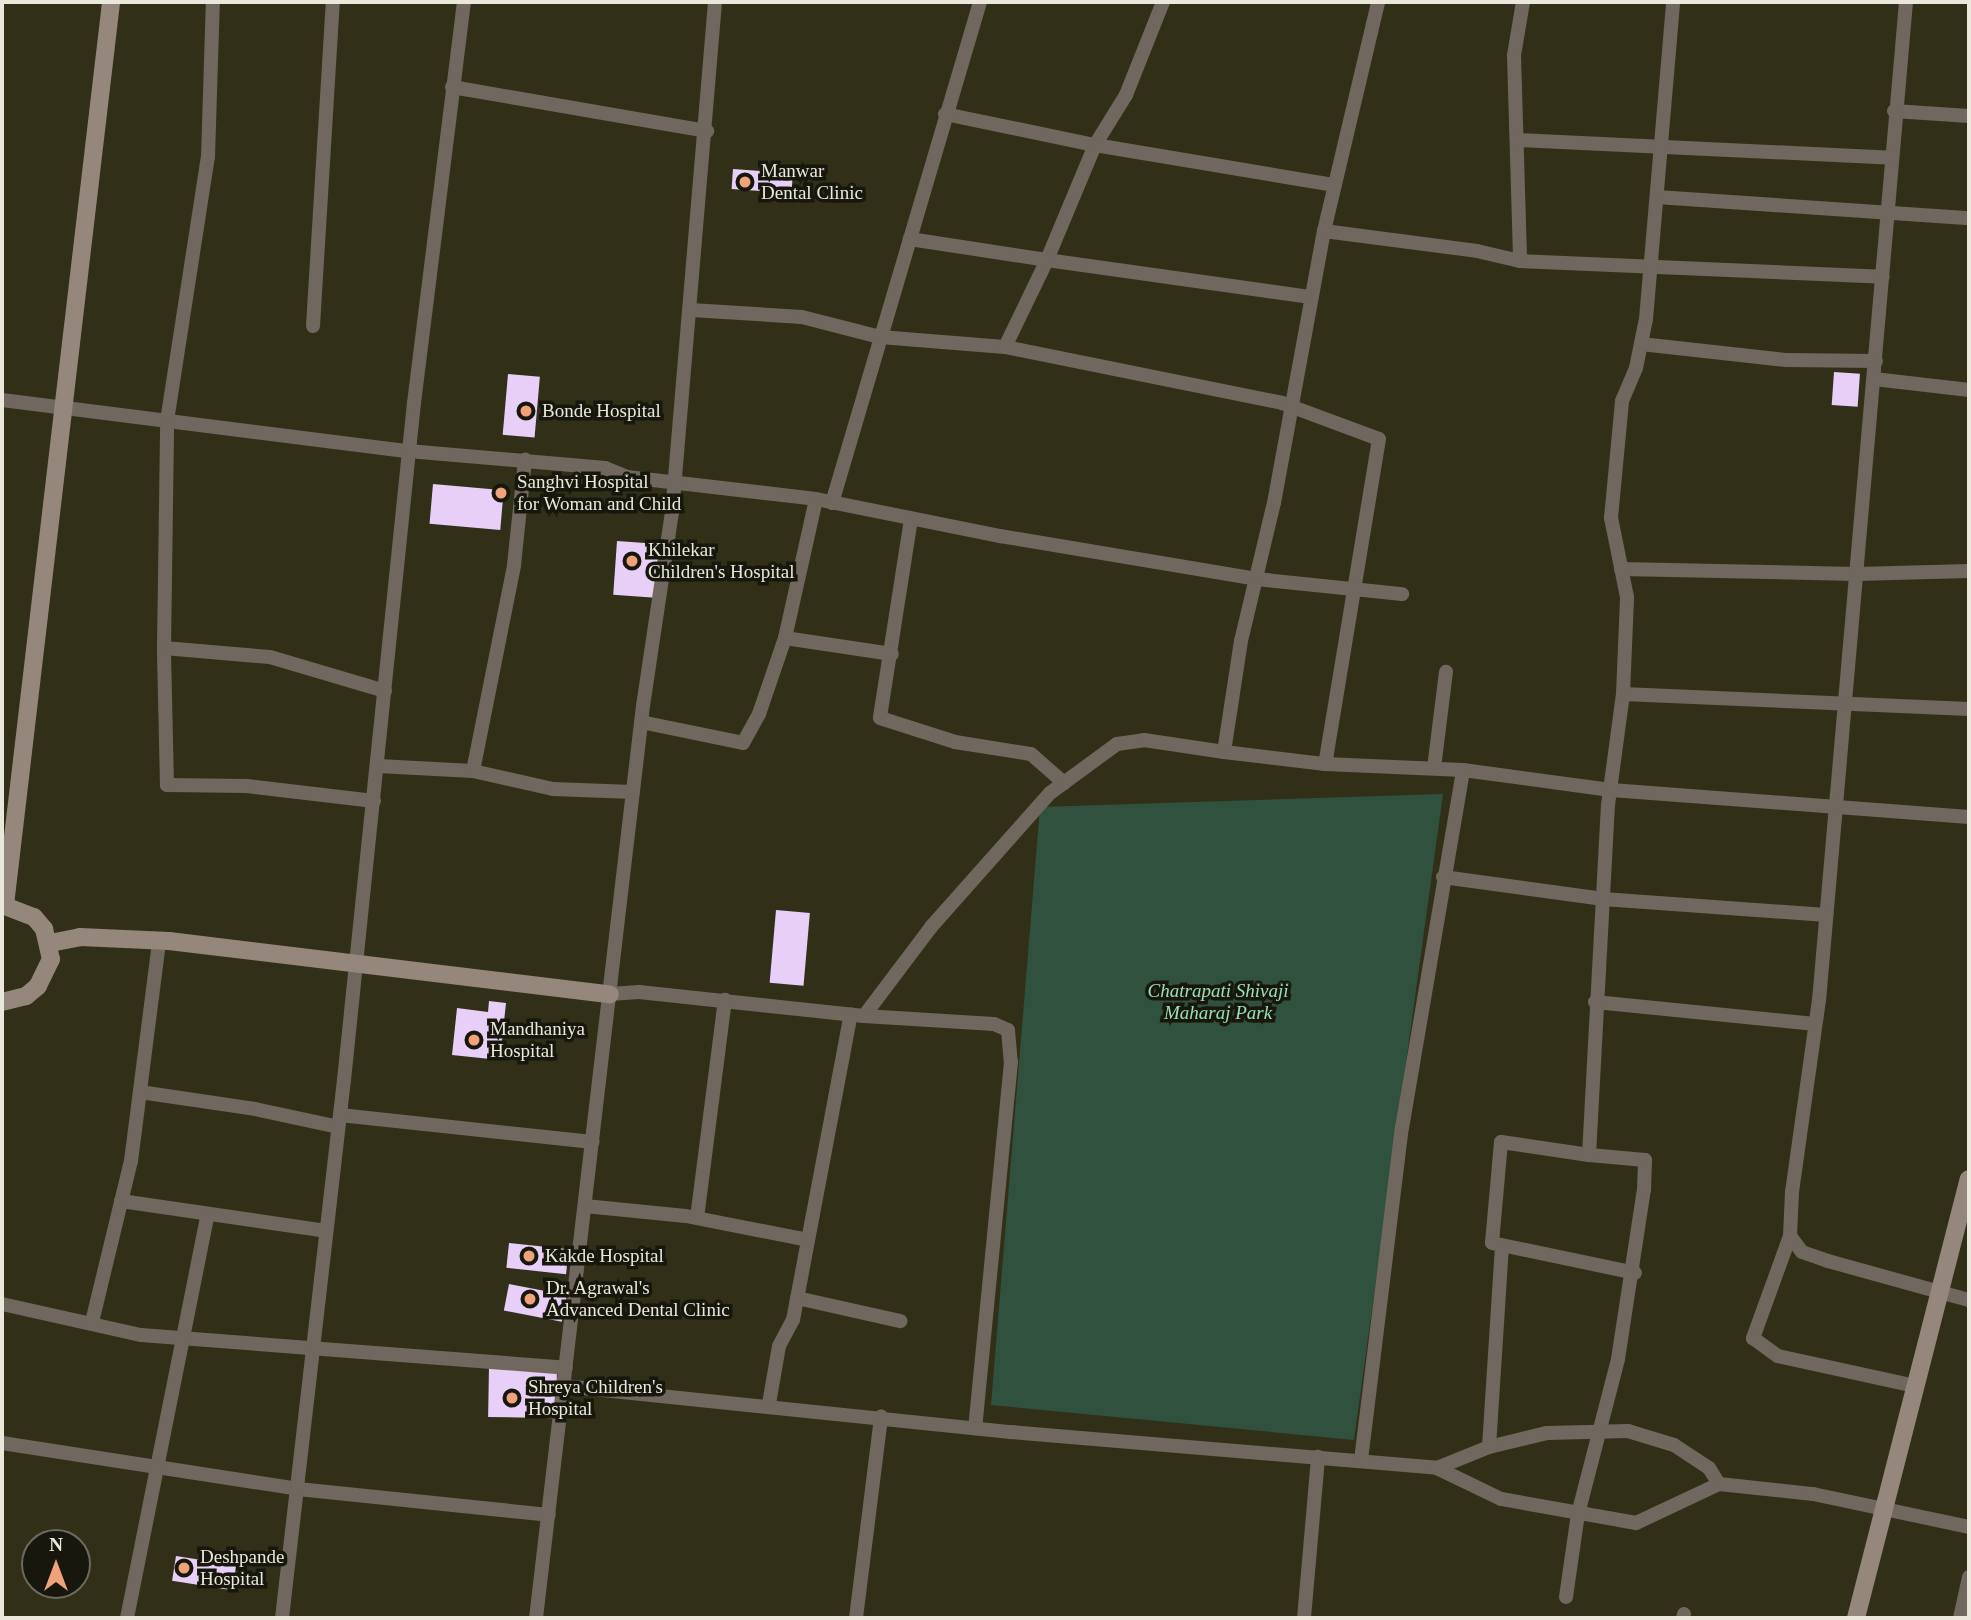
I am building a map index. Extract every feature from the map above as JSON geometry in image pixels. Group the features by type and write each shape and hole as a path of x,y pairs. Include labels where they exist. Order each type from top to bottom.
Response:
{"main road":[{"path":"2,1002 26,996 38,986 51,959 50,943 34,917 4,905 111,2"},
{"path":"50,943 80,937 159,941 610,994"},
{"path":"1856,1618 1969,1179"}],"street":[{"path":"213,2 208,157 167,421 164,648 167,785 247,786 374,801"},
{"path":"313,326 333,2"},
{"path":"282,1618 378,766 408,451 464,2"},
{"path":"536,1618 641,722 675,483 707,131 715,2"},
{"path":"832,503 980,2"},
{"path":"1005,347 1047,260 1095,145 1126,95 1163,2"},
{"path":"1224,752 1324,231 1378,2"},
{"path":"1520,261 1514,55 1523,2"},
{"path":"1589,1155 1595,1002 1611,790 1623,694 1627,597 1612,518 1622,401 1641,344 1651,266 1673,2"},
{"path":"1906,2 1894,111 1876,361 1815,1024 1792,1192 1790,1236 1753,1338 1778,1356 1916,1386"},
{"path":"452,87 707,131"},
{"path":"1894,111 1969,116"},
{"path":"946,114 1095,145 1335,185"},
{"path":"1517,140 1892,158"},
{"path":"1657,197 1969,218"},
{"path":"1324,231 1477,251 1520,261 1883,277"},
{"path":"910,239 1311,297"},
{"path":"691,310 802,317 880,337 1005,347 1291,406 1379,439 1325,764"},
{"path":"1641,344 1787,360 1876,361"},
{"path":"1874,379 1969,390"},
{"path":"2,400 408,451 605,468 627,477 816,499 912,519 1256,579 1355,586 1402,594"},
{"path":"473,771 514,565 525,460"},
{"path":"641,722 743,743 759,713 775,654 785,638 816,499"},
{"path":"912,519 880,718 955,742 1031,754 1064,783"},
{"path":"1621,569 1856,574 1969,571"},
{"path":"785,638 892,654"},
{"path":"164,648 270,657 384,691"},
{"path":"1434,768 1446,672"},
{"path":"1623,694 1969,709"},
{"path":"769,1404 774,1364 793,1320 858,1015 940,916 1064,783 1117,744 1143,740 1325,764 1463,770 1611,790 1835,804 1969,817"},
{"path":"378,766 473,771 553,789 633,792"},
{"path":"1361,1460 1402,1128 1463,770"},
{"path":"1443,877 1603,899 1826,915"},
{"path":"92,1322 121,1201 140,1092 159,941"},
{"path":"610,994 639,992 858,1015 994,1024 1008,1030 1011,1062 975,1428"},
{"path":"697,1218 725,1000"},
{"path":"1595,1002 1815,1024"},
{"path":"140,1092 339,1121 593,1142"},
{"path":"1566,1597 1578,1514 1618,1359 1634,1273 1645,1160 1501,1142 1492,1243 1502,1248 1634,1273"},
{"path":"121,1201 207,1216 326,1231"},
{"path":"585,1206 697,1218 808,1240"},
{"path":"127,1618 186,1338 207,1216"},
{"path":"1790,1236 1801,1252 1969,1300"},
{"path":"1489,1447 1502,1248"},
{"path":"797,1298 900,1321"},
{"path":"2,1304 141,1335 566,1368"},
{"path":"564,1386 769,1404 975,1428 1437,1468 1501,1499 1636,1523 1719,1484 1885,1507 1969,1527"},
{"path":"856,1618 881,1417"},
{"path":"1437,1468 1489,1447 1547,1433 1628,1431 1674,1445 1709,1468 1719,1484"},
{"path":"2,1443 298,1489 549,1515"},
{"path":"1304,1618 1318,1457"},
{"path":"1960,1618 1969,1577"}],"green space":[{"name":"Chatrapati Shivaji Maharaj Park","path":"1443,794 1354,1440 991,1405 1040,807"}],"building":[{"path":"733,169 793,173 791,193 732,189"},
{"path":"1834,372 1860,374 1858,407 1832,405"},
{"path":"508,374 540,377 535,438 503,435"},
{"path":"433,484 504,490 500,530 430,524"},
{"path":"617,541 659,544 655,598 613,595"},
{"path":"776,910 810,913 804,986 770,983"},
{"path":"489,1001 506,1003 500,1060 452,1055 457,1008 488,1012"},
{"path":"509,1243 569,1249 566,1274 506,1268"},
{"path":"509,1284 567,1295 562,1322 504,1311"},
{"path":"489,1366 557,1367 556,1418 488,1417"},
{"path":"176,1556 236,1566 232,1590 172,1581"}],"place":[{"name":"Manwar Dental Clinic","path":"745,182"},
{"name":"Bonde Hospital","path":"526,411"},
{"name":"Sanghvi Hospital for Woman and Child","path":"501,493"},
{"name":"Khilekar Children's Hospital","path":"632,561"},
{"name":"Mandhaniya Hospital","path":"474,1040"},
{"name":"Kakde Hospital","path":"529,1256"},
{"name":"Dr. Agrawal's Advanced Dental Clinic","path":"530,1299"},
{"name":"Shreya Children's Hospital","path":"512,1398"},
{"name":"Deshpande Hospital","path":"184,1568"}]}
